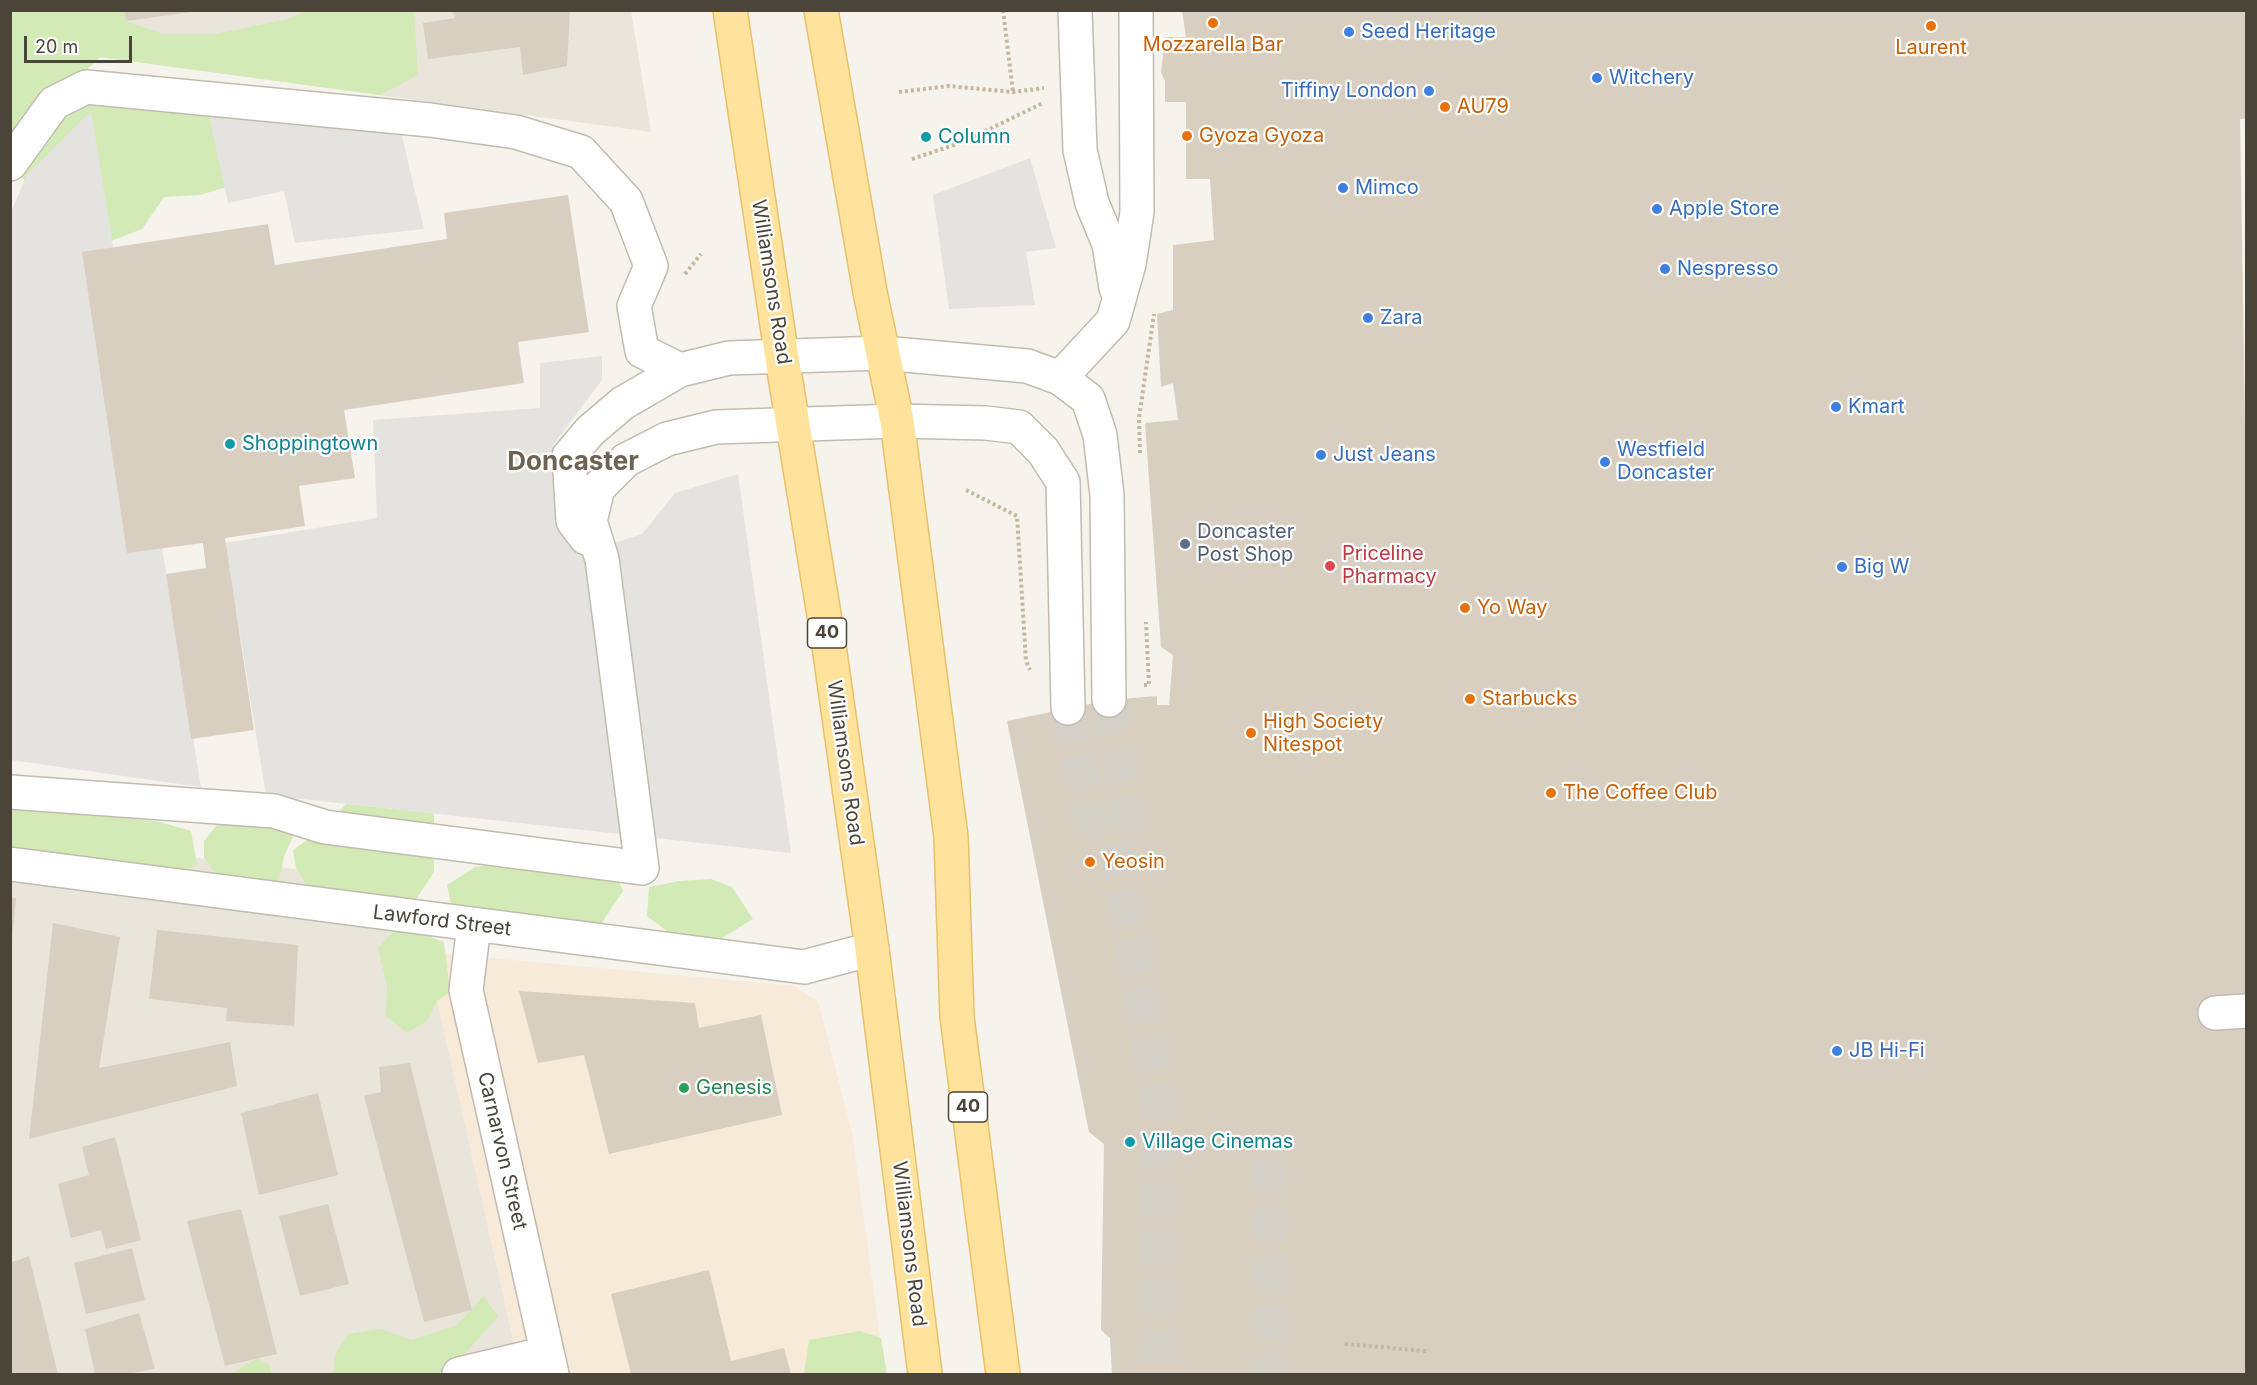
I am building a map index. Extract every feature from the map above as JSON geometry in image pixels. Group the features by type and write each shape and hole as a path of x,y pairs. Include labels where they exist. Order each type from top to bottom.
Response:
{"main road":[{"name":"Williamsons Road","path":"730,10 872,949 925,1374"},
{"name":"40","path":"821,10 870,292 897,422 951,837 957,1017 1003,1374"}],"street":[{"path":"1075,10 1080,150 1092,203 1108,244 1117,280 1113,321"},
{"path":"1059,378 1113,321 1129,264 1137,212 1136,10"},
{"path":"10,164 54,103 86,87 441,122 516,132 581,152 626,201 651,266 634,306 642,351 680,370"},
{"path":"602,559 573,521 569,456 590,431 622,403 680,370 729,358 782,358 883,352 1027,366 1059,378 1088,399 1100,435 1107,495 1108,700"},
{"path":"10,792 274,811 326,827 642,868 602,559 590,521 598,488 626,460 667,440 716,428 794,423 897,422 986,423 1019,428 1043,452 1063,482 1068,708"},
{"name":"Lawford Street","path":"10,864 804,967 872,949"},
{"name":"Carnarvon Street","path":"474,925 466,990 549,1364"},
{"path":"459,1374 549,1364"}],"path":[{"path":"1003,10 1013,92"},
{"path":"899,92 949,86 1013,92 1078,86"},
{"path":"912,159 963,142 1078,86"},
{"path":"966,490 1017,516 1026,661"},
{"path":"1345,1344 1426,1351"}],"shaded area":[{"path":"11,11 631,11 651,132 11,45"},
{"path":"91,111 201,787 11,760 10,215 26,176"},
{"path":"208,111 400,128 424,229 295,243 284,191 228,203"},
{"path":"1030,158 1056,248 1026,252 1035,305 949,309 933,195"},
{"path":"602,356 602,380 553,445 581,554 642,534 675,493 738,474 791,853 266,795 225,543 377,518 373,420 540,408 540,363"},
{"path":"11,837 411,882 521,1374 11,1374"},
{"path":"426,952 795,986 818,1001 852,1132 885,1374 521,1374"}],"green space":[{"path":"11,11 124,11 126,21 163,34 216,34 288,19 307,11 414,11 418,75 380,95 100,57 54,103 56,116 101,88 165,78 194,83 239,128 237,184 200,195 164,197 142,229 82,252 48,218 13,162 11,164"},
{"path":"346,804 434,813 434,872 415,901 308,888 296,868 293,850 325,827"},
{"path":"11,809 160,822 191,831 197,865 168,876 87,865 44,852 11,853"},
{"path":"266,810 294,835 284,856 278,885 219,877 204,858 204,841 217,825"},
{"path":"513,862 617,877 623,891 599,927 501,914 451,904 447,885 475,867"},
{"path":"711,879 732,887 753,919 722,938 683,943 647,916 649,887 680,881"},
{"path":"405,928 444,942 450,992 437,1001 427,1021 407,1033 386,1016 387,986 378,948 392,933"},
{"path":"484,1296 498,1317 446,1374 333,1374 335,1355 348,1334 381,1329 412,1340 457,1325"},
{"path":"860,1331 881,1338 887,1374 804,1374 809,1340"},
{"path":"257,1358 270,1365 271,1374 232,1374"}],"building":[{"path":"124,10 192,10 192,12 126,21"},
{"path":"452,10 570,10 567,66 523,75 520,47 428,59 423,23 455,18"},
{"name":"Westfield Doncaster","path":"1182,10 2246,10 2246,119 2240,119 2246,483 2246,1374 1112,1374 1110,1338 1101,1330 1104,1144 1089,1132 1007,721 1109,700 1157,696 1157,705 1169,705 1173,655 1161,647 1145,423 1178,420 1173,383 1161,387 1157,314 1173,310 1173,245 1214,240 1210,179 1186,179 1186,102 1165,102 1165,81 1161,73 1165,37 1186,37"},
{"name":"Shoppingtown","path":"568,195 589,332 518,342 524,383 344,410 355,478 299,486 305,526 225,538 254,730 191,739 166,574 206,568 203,543 127,553 82,252 268,224 275,265 447,239 444,213"},
{"path":"10,897 16,898 12,940 10,940"},
{"path":"53,923 120,937 99,1068 230,1042 237,1086 29,1139"},
{"path":"157,930 298,945 294,1026 226,1021 227,1008 149,999"},
{"name":"Genesis","path":"519,991 695,1003 699,1028 761,1015 782,1115 609,1154 584,1055 538,1063"},
{"path":"410,1063 472,1310 424,1322 364,1096 381,1092 379,1067"},
{"path":"318,1093 338,1175 259,1195 241,1113"},
{"path":"115,1137 141,1240 106,1249 101,1230 71,1238 58,1184 89,1175 82,1147"},
{"path":"328,1204 349,1284 300,1296 279,1216"},
{"path":"241,1209 277,1354 225,1366 187,1221"},
{"path":"132,1248 145,1300 86,1314 74,1263"},
{"path":"29,1256 58,1374 10,1374 10,1263"},
{"path":"709,1270 731,1361 784,1348 791,1374 631,1374 611,1294"},
{"path":"139,1313 155,1369 126,1374 95,1374 85,1329"}],"tunnel":[{"path":"1109,700 1127,810 1115,841 1157,1096 1158,1374"},
{"path":"1068,708 1090,815 1115,841"},
{"path":"1268,1159 1271,1374"}],"place":[{"name":"Mozzarella Bar","path":"1213,23"},
{"name":"Laurent","path":"1931,26"},
{"name":"Seed Heritage","path":"1349,32"},
{"name":"Witchery","path":"1597,78"},
{"name":"Tiffiny London","path":"1429,91"},
{"name":"AU79","path":"1445,107"},
{"name":"Gyoza Gyoza","path":"1187,136"},
{"name":"Column","path":"926,137"},
{"name":"Mimco","path":"1343,188"},
{"name":"Apple Store","path":"1657,209"},
{"name":"Nespresso","path":"1665,269"},
{"name":"Zara","path":"1368,318"},
{"name":"Kmart","path":"1836,407"},
{"name":"Shoppingtown","path":"230,444"},
{"name":"Just Jeans","path":"1321,455"},
{"name":"Westfield Doncaster","path":"1605,462"},
{"name":"Doncaster Post Shop","path":"1185,544"},
{"name":"Priceline Pharmacy","path":"1330,566"},
{"name":"Big W","path":"1842,567"},
{"name":"Yo Way","path":"1465,608"},
{"name":"Starbucks","path":"1470,699"},
{"name":"High Society Nitespot","path":"1251,733"},
{"name":"The Coffee Club","path":"1551,793"},
{"name":"Yeosin","path":"1090,862"},
{"name":"JB Hi-Fi","path":"1837,1051"},
{"name":"Genesis","path":"684,1088"},
{"name":"Village Cinemas","path":"1130,1142"}],"district":[{"name":"Doncaster","path":"573,462"}]}
